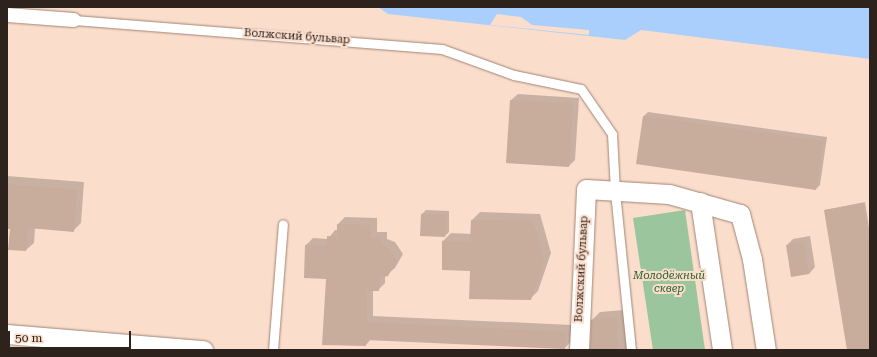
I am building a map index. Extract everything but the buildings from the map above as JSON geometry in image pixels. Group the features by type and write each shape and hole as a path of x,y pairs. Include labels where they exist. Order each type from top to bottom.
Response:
{"street":[{"name":"Волжский бульвар","path":"7,15 74,20"},
{"name":"Волжский бульвар","path":"579,350 586,189 615,192"},
{"path":"615,192 669,194 740,214 752,260 766,350"},
{"path":"700,202 722,350"},
{"path":"7,334 203,350"}],"lane":[{"name":"Волжский бульвар","path":"74,20 442,49 514,75 581,89 612,134 615,192"},
{"path":"615,192 632,350"},
{"path":"273,350 283,224"}],"green space":[{"name":"Молодёжный сквер","path":"685,210 705,350 653,350 633,218"}],"water":[{"path":"378,7 870,7 870,59 641,30 625,40 388,14"}],"pier":[{"path":"497,14 521,17 532,25 589,30 589,35 490,25"}]}
